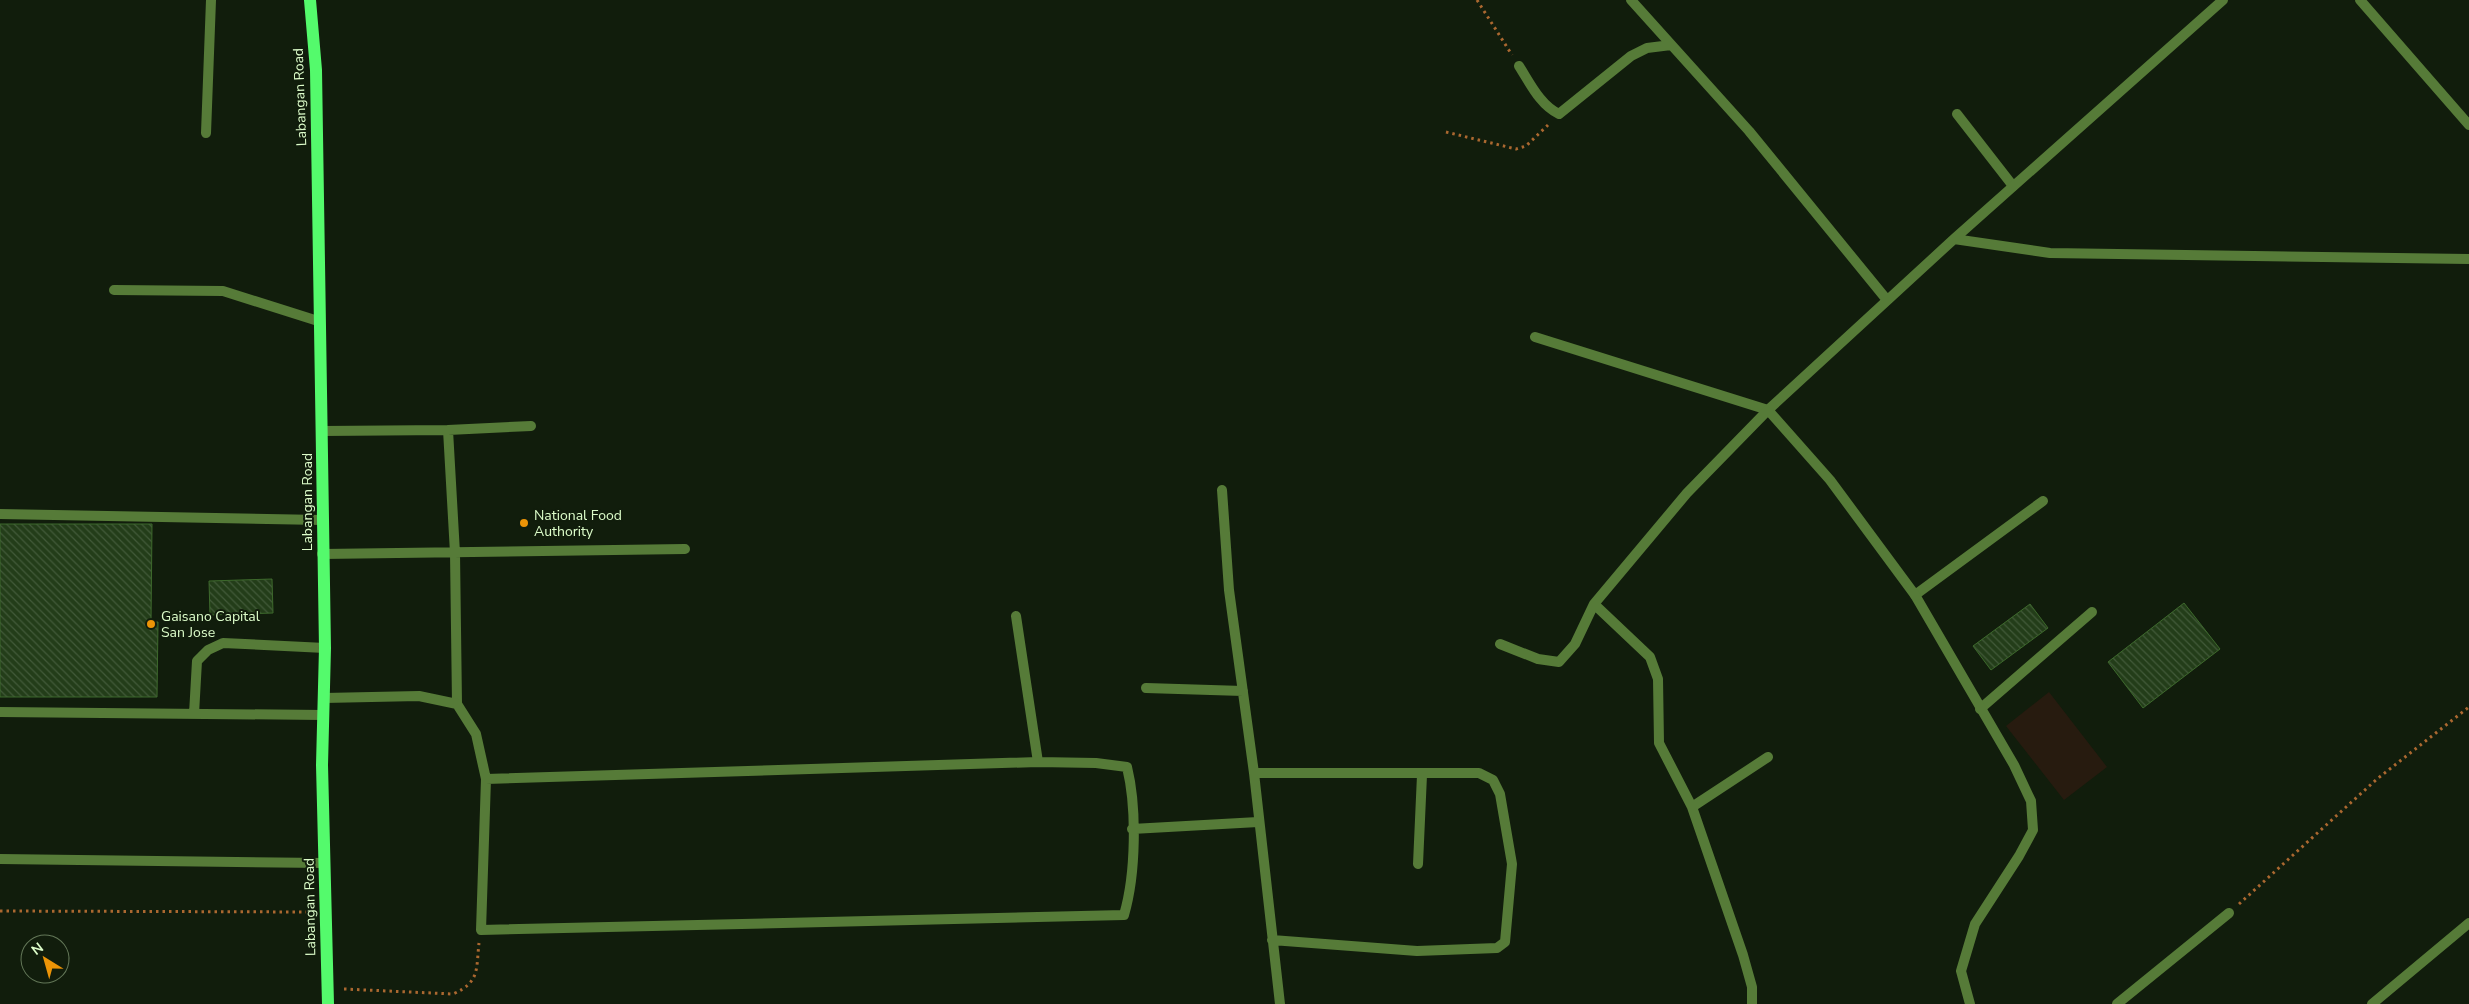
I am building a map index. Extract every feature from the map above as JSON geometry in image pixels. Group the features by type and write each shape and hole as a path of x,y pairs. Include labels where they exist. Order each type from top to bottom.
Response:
{"main road":[{"name":"Labangan Road","path":"310,0 316,70 318,321 322,430 321,520 325,648 324,863 328,1004"}],"street":[{"path":"206,133 211,0"},
{"path":"1631,0 1749,131 1888,300"},
{"path":"1500,644 1538,659 1559,662 1576,644 1594,604 1687,493 1768,410 1954,239 2223,0"},
{"path":"2360,0 2469,125"},
{"path":"1519,66 1542,100 1550,109 1559,114 1631,56 1647,48 1671,45"},
{"path":"1957,114 2013,186"},
{"path":"1954,239 2050,253 2469,259"},
{"path":"114,290 223,291 318,321"},
{"path":"1535,337 1768,410 1830,480 1915,595 1980,710 2014,765 2031,801 2032,830 2019,856 1976,924 1961,972 1970,1004"},
{"path":"322,430 448,430 531,426"},
{"path":"448,430 455,553 457,704 476,734 486,779 481,930 1124,914 1131,889 1133,791 1127,767 1096,763 1038,762 486,779"},
{"path":"1222,490 1229,590 1254,773 1258,822 1280,1004"},
{"path":"1915,595 2043,501"},
{"path":"0,514 321,520"},
{"path":"322,554 685,549"},
{"path":"1594,604 1650,658 1658,679 1659,742 1692,807 1743,955 1752,987 1752,1004"},
{"path":"1980,710 2092,612"},
{"path":"1016,616 1038,762"},
{"path":"194,714 197,661 208,650 222,643 325,648"},
{"path":"1146,688 1243,691"},
{"path":"324,698 419,696 457,704"},
{"path":"0,712 324,715"},
{"path":"1692,807 1768,757"},
{"path":"1254,773 1479,773 1493,780 1500,794 1512,864 1505,942 1497,948 1417,952 1272,940"},
{"path":"1418,864 1422,774"},
{"path":"1132,829 1258,822"},
{"path":"0,860 324,863"},
{"path":"2117,1004 2229,913"},
{"path":"2372,1004 2469,923"}],"path":[{"path":"1477,0 1519,66"},
{"path":"1446,132 1516,149 1526,146 1559,114"},
{"path":"2229,913 2377,780 2469,707"},
{"path":"0,911 325,912"},
{"path":"328,988 453,994 468,987 475,977 481,930"}],"shaded area":[{"path":"2049,692 2107,767 2064,800 2006,726"}],"building":[{"path":"0,524 152,524 151,622 158,622 157,697 0,697"},
{"path":"272,579 273,613 210,615 209,581"},
{"path":"2184,603 2220,649 2143,708 2108,662"},
{"path":"2030,604 2048,628 1991,670 1973,646"}],"place":[{"name":"National Food Authority","path":"524,523"},
{"name":"Gaisano Capital San Jose","path":"151,624"}]}
